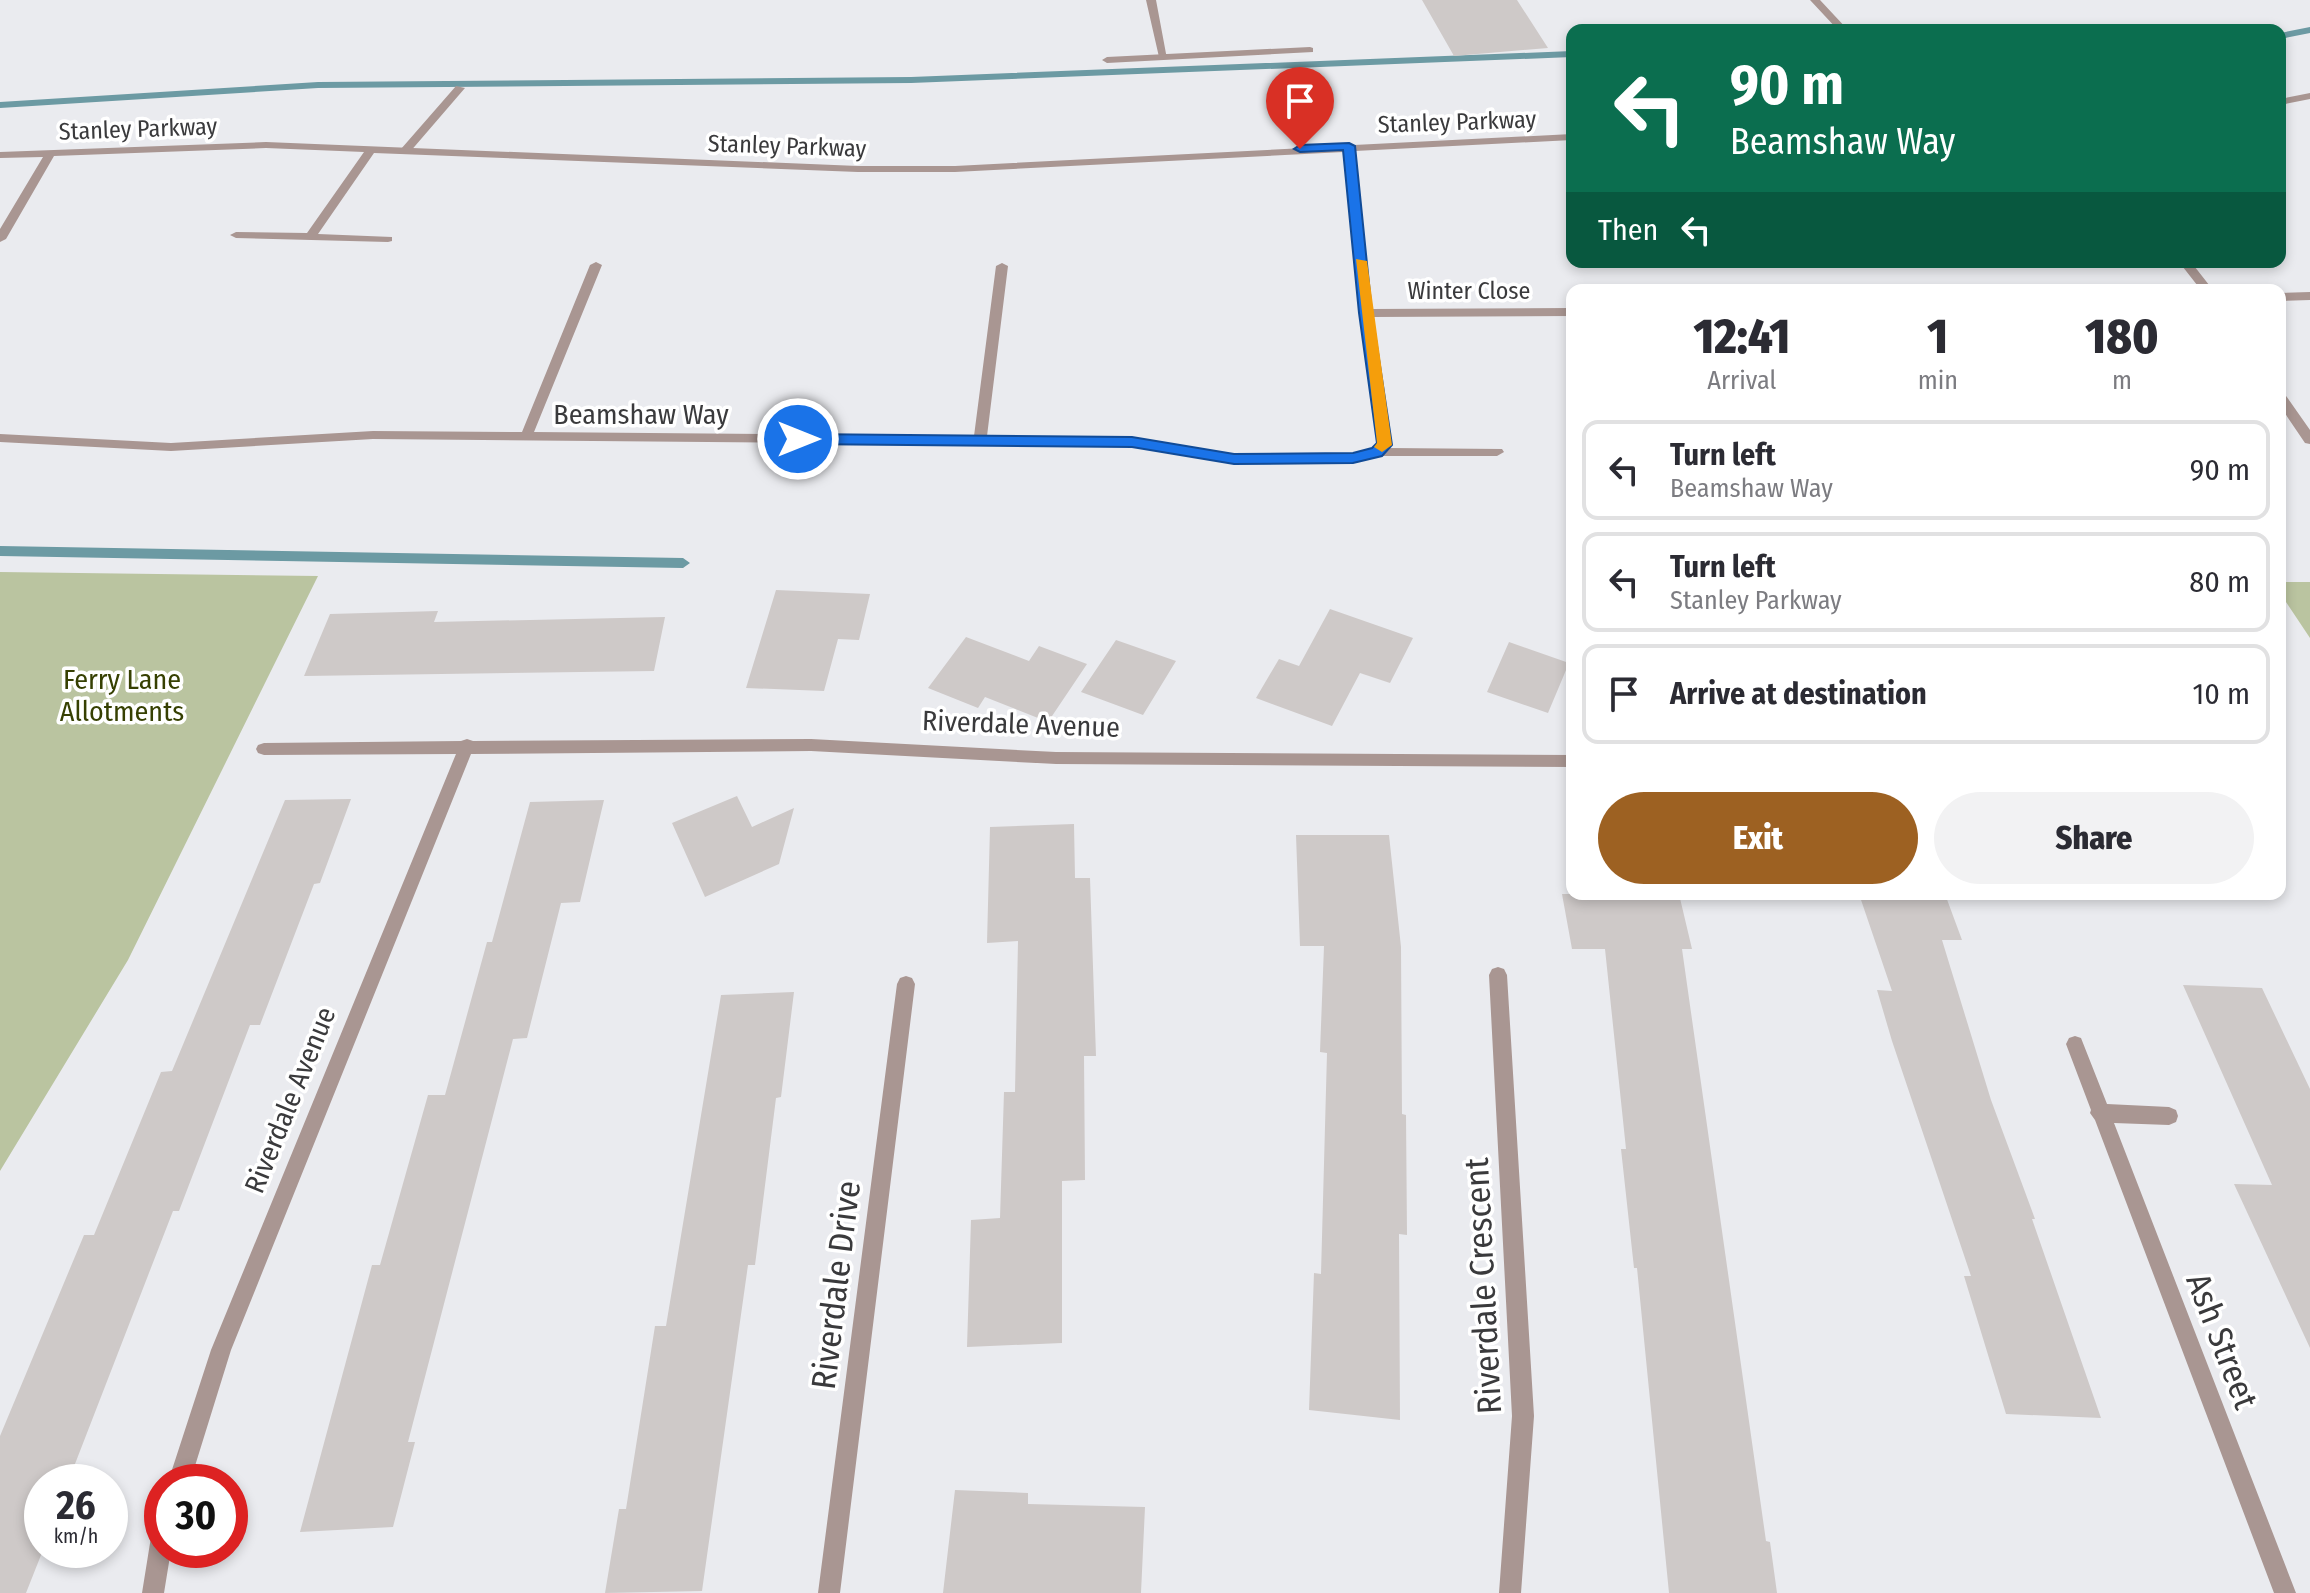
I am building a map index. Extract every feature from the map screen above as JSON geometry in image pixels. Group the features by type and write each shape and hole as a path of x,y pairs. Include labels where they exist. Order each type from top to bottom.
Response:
{"street":[{"path":"1151,0 1164,57"},
{"path":"1815,0 1837,24"},
{"path":"1107,60 1310,50"},
{"path":"405,151 460,88"},
{"path":"2286,101 2310,96"},
{"name":"Stanley Parkway","path":"0,155 266,145 858,169 955,169 1349,146 1566,137"},
{"path":"1349,146 1365,313 1384,445 1377,452"},
{"path":"310,237 371,149"},
{"path":"0,239 51,152"},
{"path":"236,235 388,239"},
{"path":"526,437 596,265"},
{"path":"980,441 1002,266"},
{"path":"2190,268 2202,284"},
{"path":"2286,297 2310,296"},
{"name":"Winter Close","path":"1365,313 1566,312"},
{"path":"2286,405 2310,440"},
{"name":"Beamshaw Way","path":"0,438 171,447 373,435 1132,442 1234,459 1353,458 1377,452 1497,452"},
{"name":"Riverdale Avenue","path":"264,749 467,745 811,745 1056,758 1566,761"},
{"name":"Riverdale Avenue","path":"185,1464 221,1350 467,745"},
{"name":"Riverdale Crescent","path":"1498,975 1523,1416 1510,1593"},
{"name":"Riverdale Drive","path":"829,1593 906,984"},
{"name":"Ash Street","path":"2075,1044 2285,1593"},
{"path":"2099,1113 2169,1116"},
{"path":"153,1593 157,1568"}],"green space":[{"name":"Ferry Lane Allotments","path":"0,572 318,576 128,960 0,1171"},
{"path":"2286,582 2310,582 2310,638 2286,602"}],"building":[{"path":"1422,0 1517,0 1548,48 1454,56"},
{"path":"776,590 870,594 859,640 838,639 824,691 746,688"},
{"path":"1330,609 1413,638 1390,683 1360,673 1332,726 1256,698 1279,659 1299,666"},
{"path":"438,611 434,622 665,617 654,671 304,676 330,614"},
{"path":"966,637 1029,661 1039,646 1087,664 1048,722 985,697 978,708 928,688"},
{"path":"1116,640 1176,661 1143,715 1081,692"},
{"path":"1509,642 1566,662 1566,670 1548,713 1487,692"},
{"path":"737,796 752,827 794,808 779,864 705,897 672,823"},
{"path":"351,799 320,883 314,884 260,1025 250,1025 179,1211 173,1211 75,1464 24,1464 24,1568 36,1568 26,1593 0,1593 0,1436 84,1235 94,1235 161,1072 172,1071 285,800"},
{"path":"604,800 580,902 561,903 527,1038 513,1039 408,1442 415,1442 393,1527 300,1532 372,1265 380,1265 428,1095 445,1095 487,942 492,942 530,802"},
{"path":"1074,824 1075,878 1090,878 1096,1056 1084,1056 1085,1180 1062,1181 1062,1343 967,1347 971,1220 1000,1218 1004,1092 1015,1092 1018,941 987,943 990,827"},
{"path":"1296,835 1389,835 1401,947 1402,1114 1406,1115 1407,1235 1399,1234 1400,1420 1309,1410 1314,1273 1321,1274 1327,1053 1320,1052 1324,946 1300,946"},
{"path":"1562,894 1566,894 1566,900 1680,900 1692,949 1682,949 1766,1541 1770,1542 1777,1593 1669,1593 1637,1268 1634,1268 1621,1149 1626,1149 1605,949 1572,949"},
{"path":"1861,900 1947,900 1962,940 1942,940 1991,1100 2035,1219 2032,1219 2101,1418 2006,1414 1964,1276 1971,1276 1877,990 1892,991"},
{"path":"2183,985 2262,988 2310,1089 2310,1348 2234,1184 2272,1185"},
{"path":"794,992 781,1097 776,1098 755,1265 748,1265 702,1591 605,1593 619,1509 626,1509 655,1326 666,1326 721,995"},
{"path":"955,1490 1028,1493 1028,1504 1145,1507 1141,1593 943,1593"}],"waterway":[{"path":"2286,35 2310,30"},
{"path":"0,105 318,85 911,80 1566,54"},
{"path":"0,551 683,563"}],"slow traffic":[{"path":"1360,261 1382,447"}],"route":[{"path":"798,439 1132,442 1234,459 1353,458 1377,452 1384,445 1365,313 1349,146 1300,149"}]}
